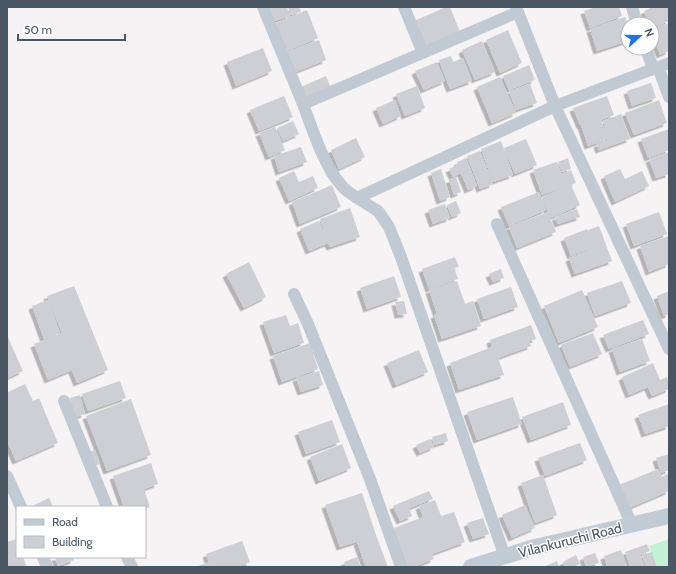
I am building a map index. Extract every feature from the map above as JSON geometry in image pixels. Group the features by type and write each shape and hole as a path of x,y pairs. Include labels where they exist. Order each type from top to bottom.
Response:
{"main road":[{"name":"Vilankuruchi Road","path":"473,567 531,548 669,516"}],"street":[{"path":"263,7 321,151 332,172 342,186 357,198 378,211 389,227 504,557"},
{"path":"404,7 423,53"},
{"path":"303,104 423,53 517,10 555,106 669,349"},
{"path":"652,56 660,66 669,97"},
{"path":"357,198 555,106 660,66"},
{"path":"497,224 632,525"},
{"path":"294,294 308,324 370,479 401,567"},
{"path":"64,401 107,506"},
{"path":"7,476 21,506"}],"green space":[{"path":"669,539 669,567 657,567 649,546"}],"building":[{"path":"267,7 287,7 290,16 272,22"},
{"path":"288,7 299,7 301,12 291,15"},
{"path":"446,7 450,7 460,32 425,47 414,21"},
{"path":"596,7 619,7 622,16 590,28 584,11"},
{"path":"653,7 669,7 669,21 660,25 660,16 646,16 644,11"},
{"path":"307,10 318,38 287,51 276,23"},
{"path":"620,19 620,44 597,51 590,29"},
{"path":"669,23 669,51 660,55 660,26"},
{"path":"508,30 522,63 500,73 486,40"},
{"path":"319,40 326,60 295,72 287,52"},
{"path":"482,41 495,72 475,80 462,50"},
{"path":"263,48 272,71 236,86 227,62"},
{"path":"451,56 453,62 463,58 472,81 450,89 439,60"},
{"path":"437,62 445,81 424,90 415,71"},
{"path":"529,65 535,80 509,90 503,76"},
{"path":"326,76 331,88 306,99 301,87"},
{"path":"500,77 516,113 492,123 477,87"},
{"path":"651,83 656,98 632,106 627,91"},
{"path":"530,84 537,103 516,110 509,91"},
{"path":"417,86 425,108 405,116 396,94"},
{"path":"284,96 293,117 259,131 250,110"},
{"path":"607,96 614,115 601,120 608,139 588,146 573,108"},
{"path":"395,100 401,116 383,124 376,108"},
{"path":"659,100 667,123 634,135 625,113"},
{"path":"621,114 630,139 599,150 597,144 609,140 603,121"},
{"path":"293,121 299,134 283,141 277,128"},
{"path":"275,127 285,150 269,157 259,133"},
{"path":"669,129 669,150 648,158 641,139"},
{"path":"356,138 365,157 339,169 331,150"},
{"path":"526,139 537,165 515,174 504,148"},
{"path":"501,141 513,175 493,182 481,149"},
{"path":"301,147 307,162 279,172 274,156"},
{"path":"480,151 493,184 480,189 467,156"},
{"path":"669,152 669,174 656,178 649,159"},
{"path":"466,158 477,186 468,190 461,173 453,177 449,169 458,165 457,162"},
{"path":"568,158 571,169 562,172 558,162"},
{"path":"557,162 561,174 571,170 576,183 542,195 533,170"},
{"path":"441,169 450,197 440,201 431,173"},
{"path":"620,169 625,179 642,171 649,186 615,202 604,176"},
{"path":"294,171 299,182 313,176 318,188 289,201 279,178"},
{"path":"456,177 461,192 454,195 449,180"},
{"path":"332,185 341,207 300,224 292,202"},
{"path":"571,185 580,205 550,218 556,232 517,248 509,227 548,212 542,197"},
{"path":"539,192 546,210 509,226 501,207"},
{"path":"456,201 461,213 452,217 447,205"},
{"path":"445,204 450,218 433,224 428,210"},
{"path":"350,208 360,237 330,247 328,243 309,251 300,229 319,221 328,241 320,219"},
{"path":"577,209 580,217 558,224 555,217"},
{"path":"659,212 667,234 634,246 626,224"},
{"path":"599,226 612,261 575,274 569,258 595,248 588,230"},
{"path":"587,229 594,247 571,256 564,238"},
{"path":"669,236 669,264 649,272 640,246"},
{"path":"455,257 459,267 454,268 458,279 429,289 422,269"},
{"path":"249,262 266,297 244,308 226,274"},
{"path":"501,269 504,278 493,282 489,274"},
{"path":"394,276 401,297 367,309 360,288"},
{"path":"457,281 465,304 473,301 481,326 442,339 434,315 437,314 429,290"},
{"path":"622,281 631,303 595,316 587,293"},
{"path":"74,286 108,370 77,383 72,370 48,380 34,344 62,333 47,296"},
{"path":"511,287 518,307 484,319 477,299"},
{"path":"582,290 598,327 559,343 544,306"},
{"path":"669,291 669,314 664,316 657,296"},
{"path":"48,300 60,333 44,339 32,306"},
{"path":"404,301 407,314 398,315 395,302"},
{"path":"286,315 290,326 298,323 304,343 274,353 263,322"},
{"path":"643,320 649,334 609,349 603,335"},
{"path":"531,325 536,339 529,341 531,346 498,358 504,375 459,390 450,363 492,347 490,340"},
{"path":"593,333 602,354 570,367 561,345"},
{"path":"7,335 23,371 7,378 8,367"},
{"path":"642,339 650,361 620,372 612,349"},
{"path":"310,343 318,369 282,382 273,356"},
{"path":"419,350 428,372 396,385 387,363"},
{"path":"653,363 660,380 667,377 669,389 652,396 648,387 629,395 622,377"},
{"path":"319,371 323,385 301,392 296,378"},
{"path":"120,381 126,398 88,411 82,394"},
{"path":"25,384 33,401 39,398 58,443 16,461 7,441 7,388 8,392"},
{"path":"80,395 85,414 75,417 70,398"},
{"path":"513,397 522,424 477,440 467,412"},
{"path":"131,399 151,455 107,471 86,416"},
{"path":"563,402 571,425 531,440 522,417"},
{"path":"669,404 669,426 645,434 638,415"},
{"path":"332,420 340,442 306,454 298,432"},
{"path":"446,433 448,441 434,445 432,437"},
{"path":"430,439 434,447 420,453 416,445"},
{"path":"580,443 587,460 545,476 538,458"},
{"path":"342,444 351,468 319,481 310,457"},
{"path":"95,450 100,464 93,466 88,452"},
{"path":"669,454 669,470 661,473 656,458"},
{"path":"151,463 158,484 144,489 150,507 146,509 146,506 124,506 113,476"},
{"path":"658,469 662,477 669,473 669,491 629,508 619,485"},
{"path":"543,475 557,515 535,523 521,483"},
{"path":"429,491 433,499 409,508 412,516 400,521 393,506"},
{"path":"362,493 388,567 366,567 357,542 365,539 340,547 325,505"},
{"path":"49,498 53,506 34,506"},
{"path":"435,500 441,516 454,512 465,542 432,554 434,559 413,567 408,567 394,528 423,517 419,506"},
{"path":"525,505 535,528 512,538 502,515"},
{"path":"483,518 489,534 473,539 467,523"},
{"path":"16,539 16,558 23,558 27,567 7,567 7,542"},
{"path":"242,541 250,562 237,567 198,566 209,562 206,554"},
{"path":"647,544 650,551 640,555 645,567 630,567 625,552"},
{"path":"621,550 627,567 607,567 604,556"},
{"path":"652,552 657,567 646,567 642,555"},
{"path":"595,553 599,563 586,567 583,557"},
{"path":"576,555 580,564 573,567 565,567 563,562"},
{"path":"357,557 361,567 346,567 344,562"},
{"path":"55,558 73,558 74,560 58,566"},
{"path":"557,561 559,567 543,567"}]}
